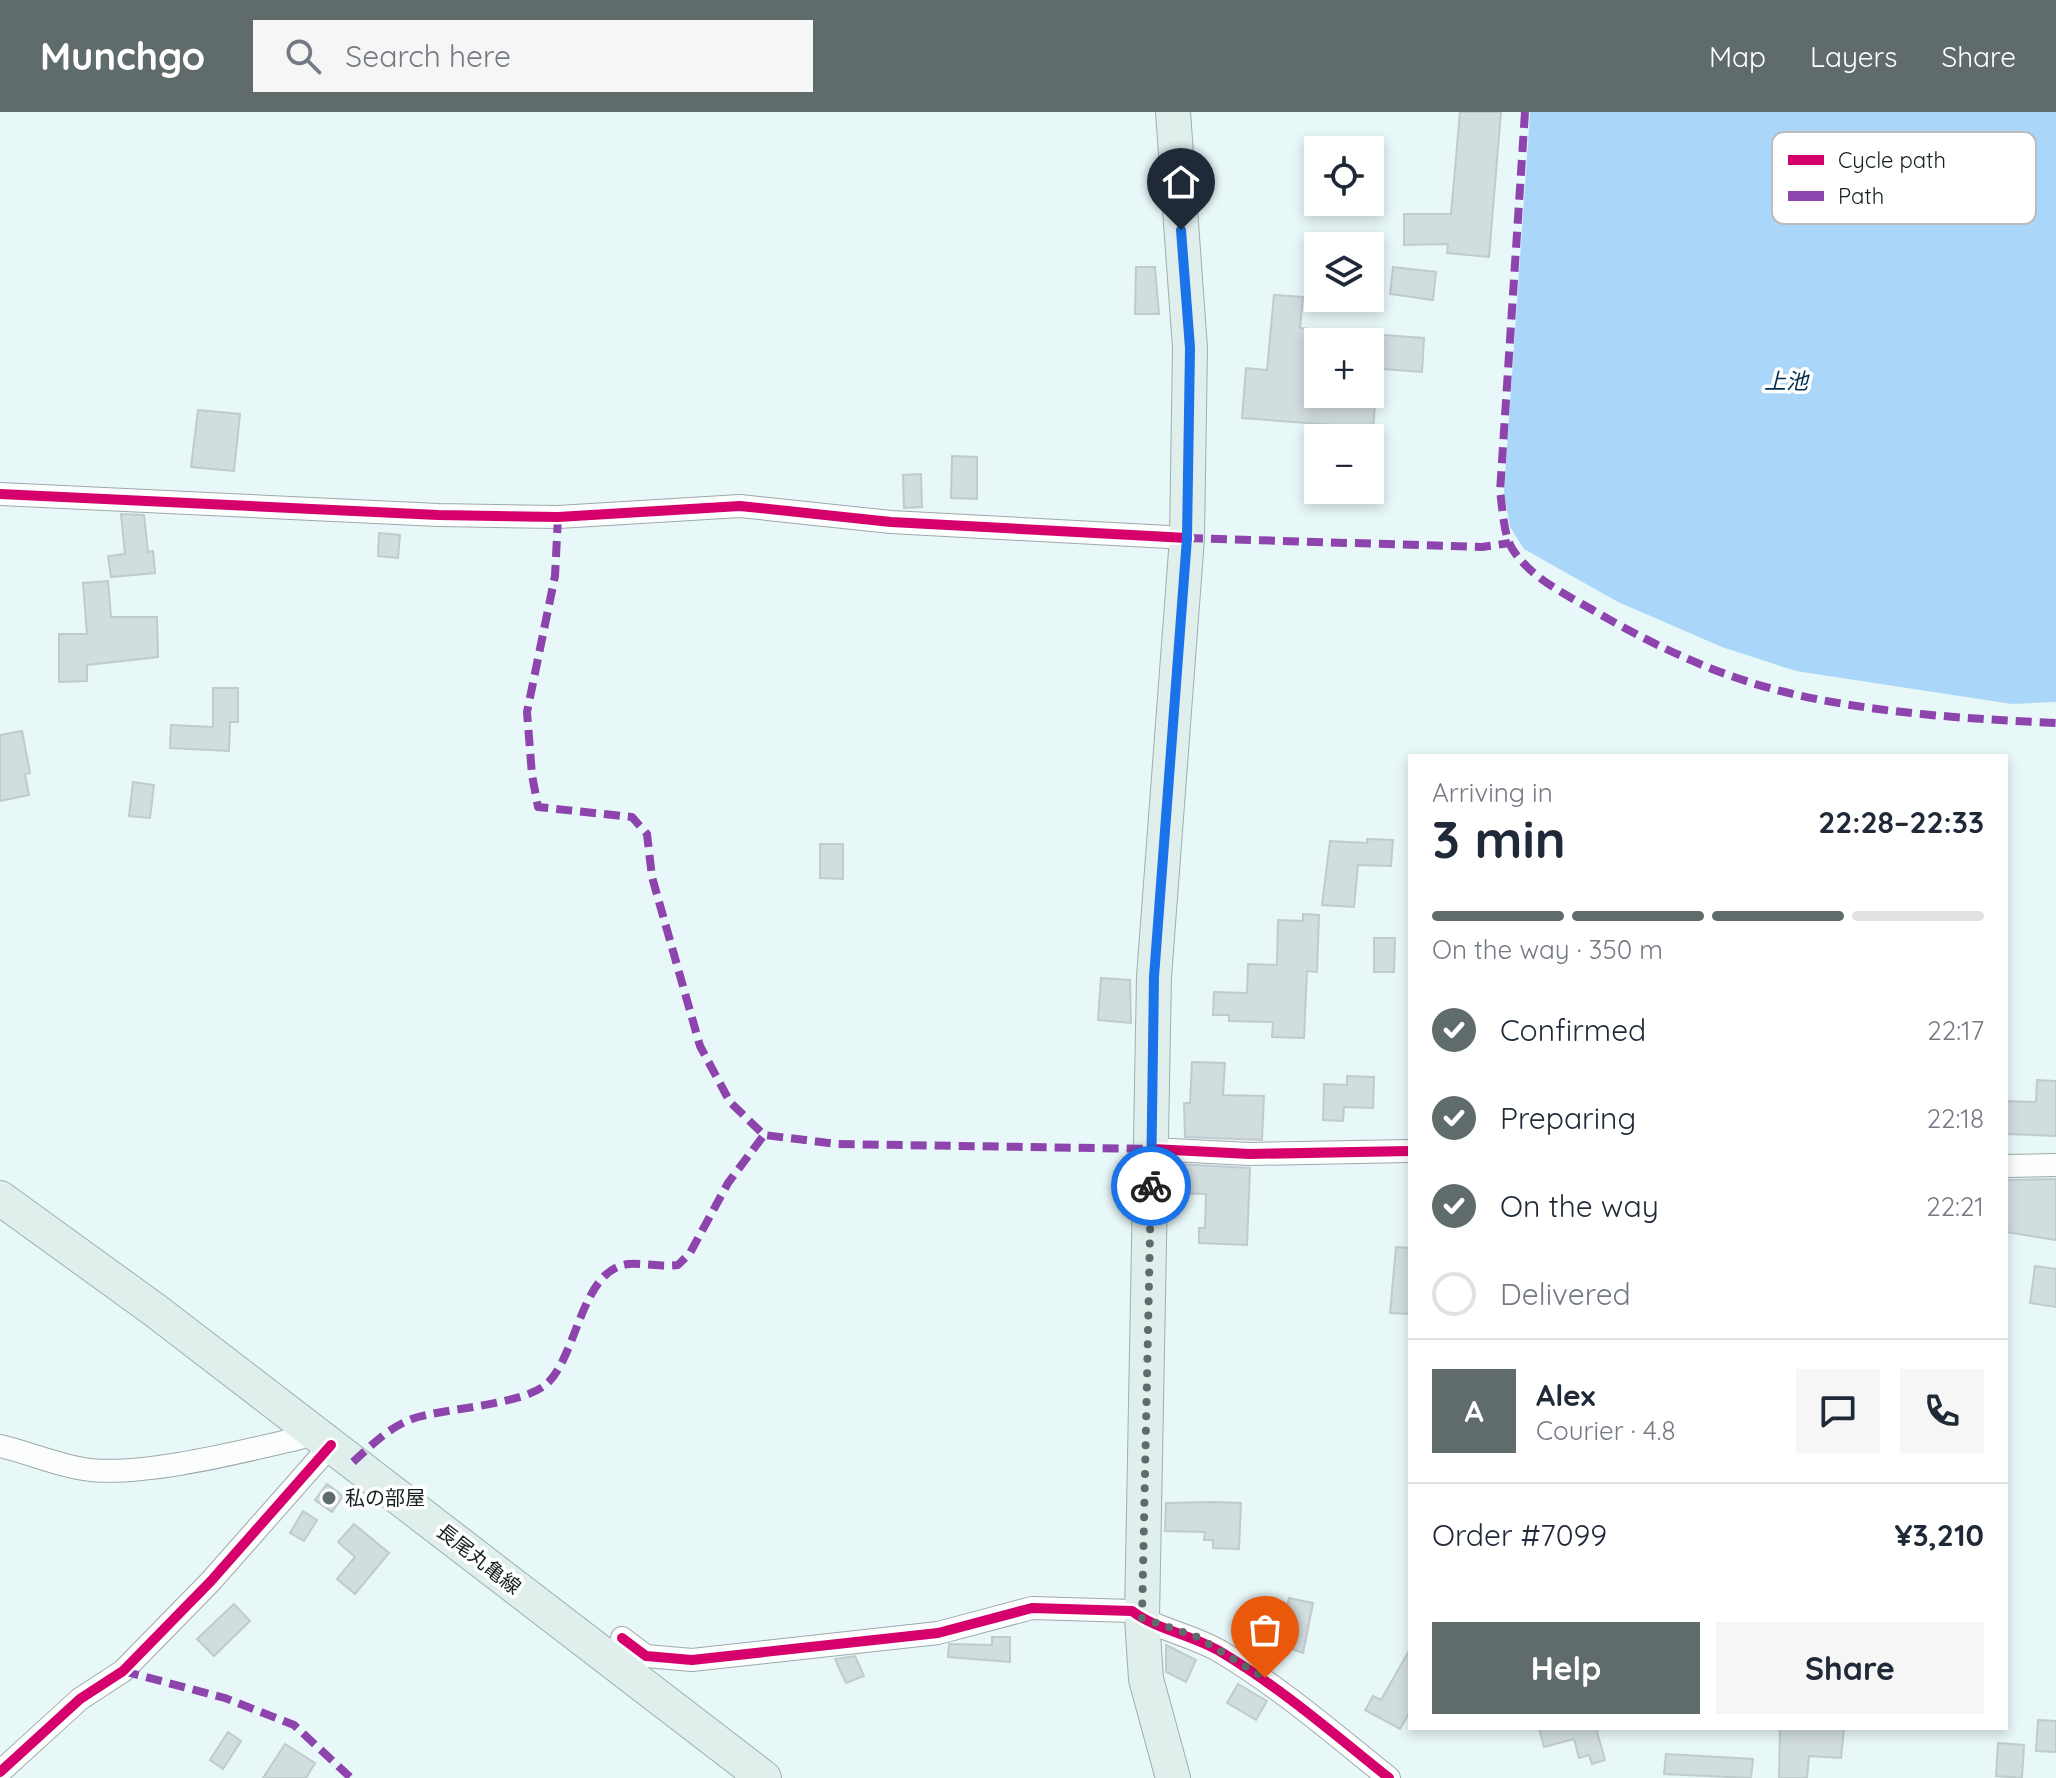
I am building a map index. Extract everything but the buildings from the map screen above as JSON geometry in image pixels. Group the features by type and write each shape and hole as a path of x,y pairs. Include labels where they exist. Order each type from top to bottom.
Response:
{"main road":[{"path":"1173,112 1190,348 1187,538 1154,977 1142,1618 1146,1679 1173,1778"},
{"name":"長尾丸亀線","path":"0,1198 319,1436 639,1666 764,1778"}],"street":[{"path":"0,494 438,515 558,517 740,506 891,522 1187,538"},
{"path":"1152,1149 1250,1154 1408,1151"},
{"path":"2008,1166 2056,1165"},
{"path":"0,1446 80,1469 129,1469 230,1454 319,1436"},
{"path":"0,1772 80,1699 123,1671 230,1560 319,1436"},
{"path":"622,1638 639,1666 938,1633 1032,1608 1099,1607 1132,1611 1142,1618 1197,1637 1265,1678 1389,1778"}],"water":[{"name":"上池","path":"1530,112 2056,112 2056,702 2012,704 1796,671 1722,647 1618,602 1524,549 1510,527 1504,492"}],"marked path":[{"path":"1525,112 1500,492 1507,537 1521,560 1551,586 1641,637 1711,669 1760,685 1817,699 1885,710 2056,723"},
{"path":"558,517 555,576 527,712 538,807 632,817 647,834 652,877 700,1046 730,1102 764,1135 837,1144 1152,1149"},
{"path":"1187,538 1482,547 1510,543"},
{"path":"353,1462 383,1436 408,1420 518,1398 544,1386 555,1374 589,1298 600,1281 613,1269 629,1264 678,1265 690,1253 728,1183 764,1135"},
{"path":"123,1671 225,1698 294,1725 351,1778"}],"cycle path":[{"path":"0,494 438,515 558,517 740,506 891,522 1187,538"},
{"path":"1152,1149 1250,1154 1408,1151"},
{"path":"0,1772 80,1699 123,1671 211,1581 331,1445"},
{"path":"622,1638 646,1656 692,1660 938,1633 1032,1608 1132,1611 1210,1646 1243,1666 1307,1712 1389,1778"}],"way so far":[{"path":"1151,1186 1142,1618 1197,1637 1265,1678"}],"place":[{"name":"私の部屋","path":"329,1498"}],"route":[{"path":"1151,1186 1154,977 1187,538 1190,348 1181,230"}]}
